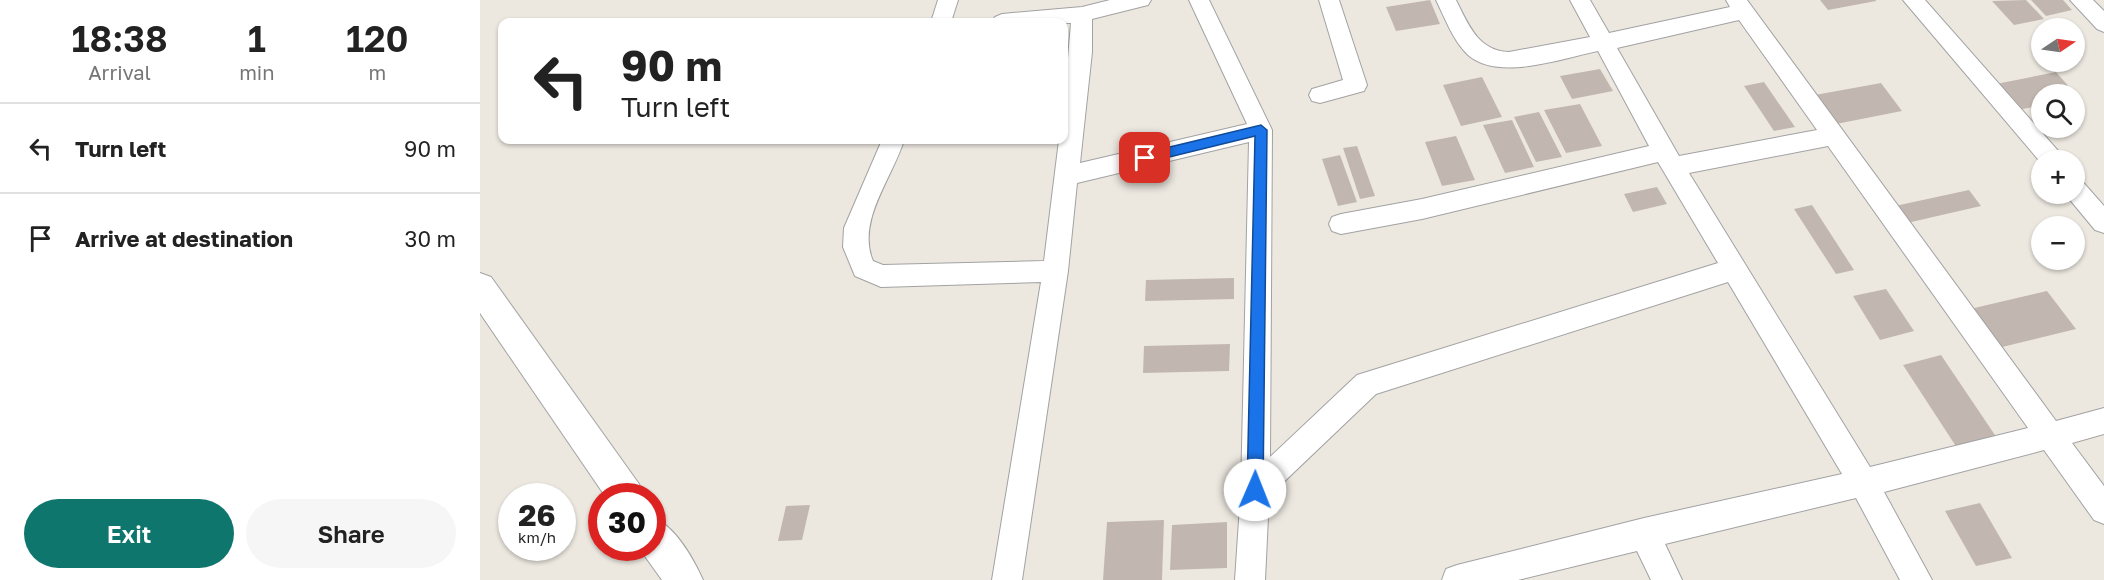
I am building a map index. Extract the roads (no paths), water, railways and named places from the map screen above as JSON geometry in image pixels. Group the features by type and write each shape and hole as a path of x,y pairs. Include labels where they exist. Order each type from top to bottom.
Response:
{"street":[{"path":"942,18 948,0"},
{"path":"1042,18 1082,14 1141,0"},
{"path":"1199,0 1261,130 1255,490 1250,580"},
{"path":"1320,94 1356,85 1329,0"},
{"path":"1446,0 1474,50 1493,59 1514,59 1701,23 1739,5 2104,510"},
{"path":"1580,0 1669,159 1863,483 1917,580"},
{"path":"1912,0 2043,150"},
{"path":"2080,0 2104,24"},
{"path":"1008,580 1055,271 1081,52 1082,14"},
{"path":"1065,176 1261,130"},
{"path":"1341,224 1669,159 1833,136"},
{"path":"891,144 856,228 855,247 864,268 881,276 1055,271"},
{"path":"2085,201 2104,223"},
{"path":"1255,490 1366,384 1734,269"},
{"path":"480,287 617,483"},
{"path":"1457,580 1644,533 1863,483 2104,421"},
{"path":"1644,533 1667,580"},
{"path":"666,555 684,580"}]}
